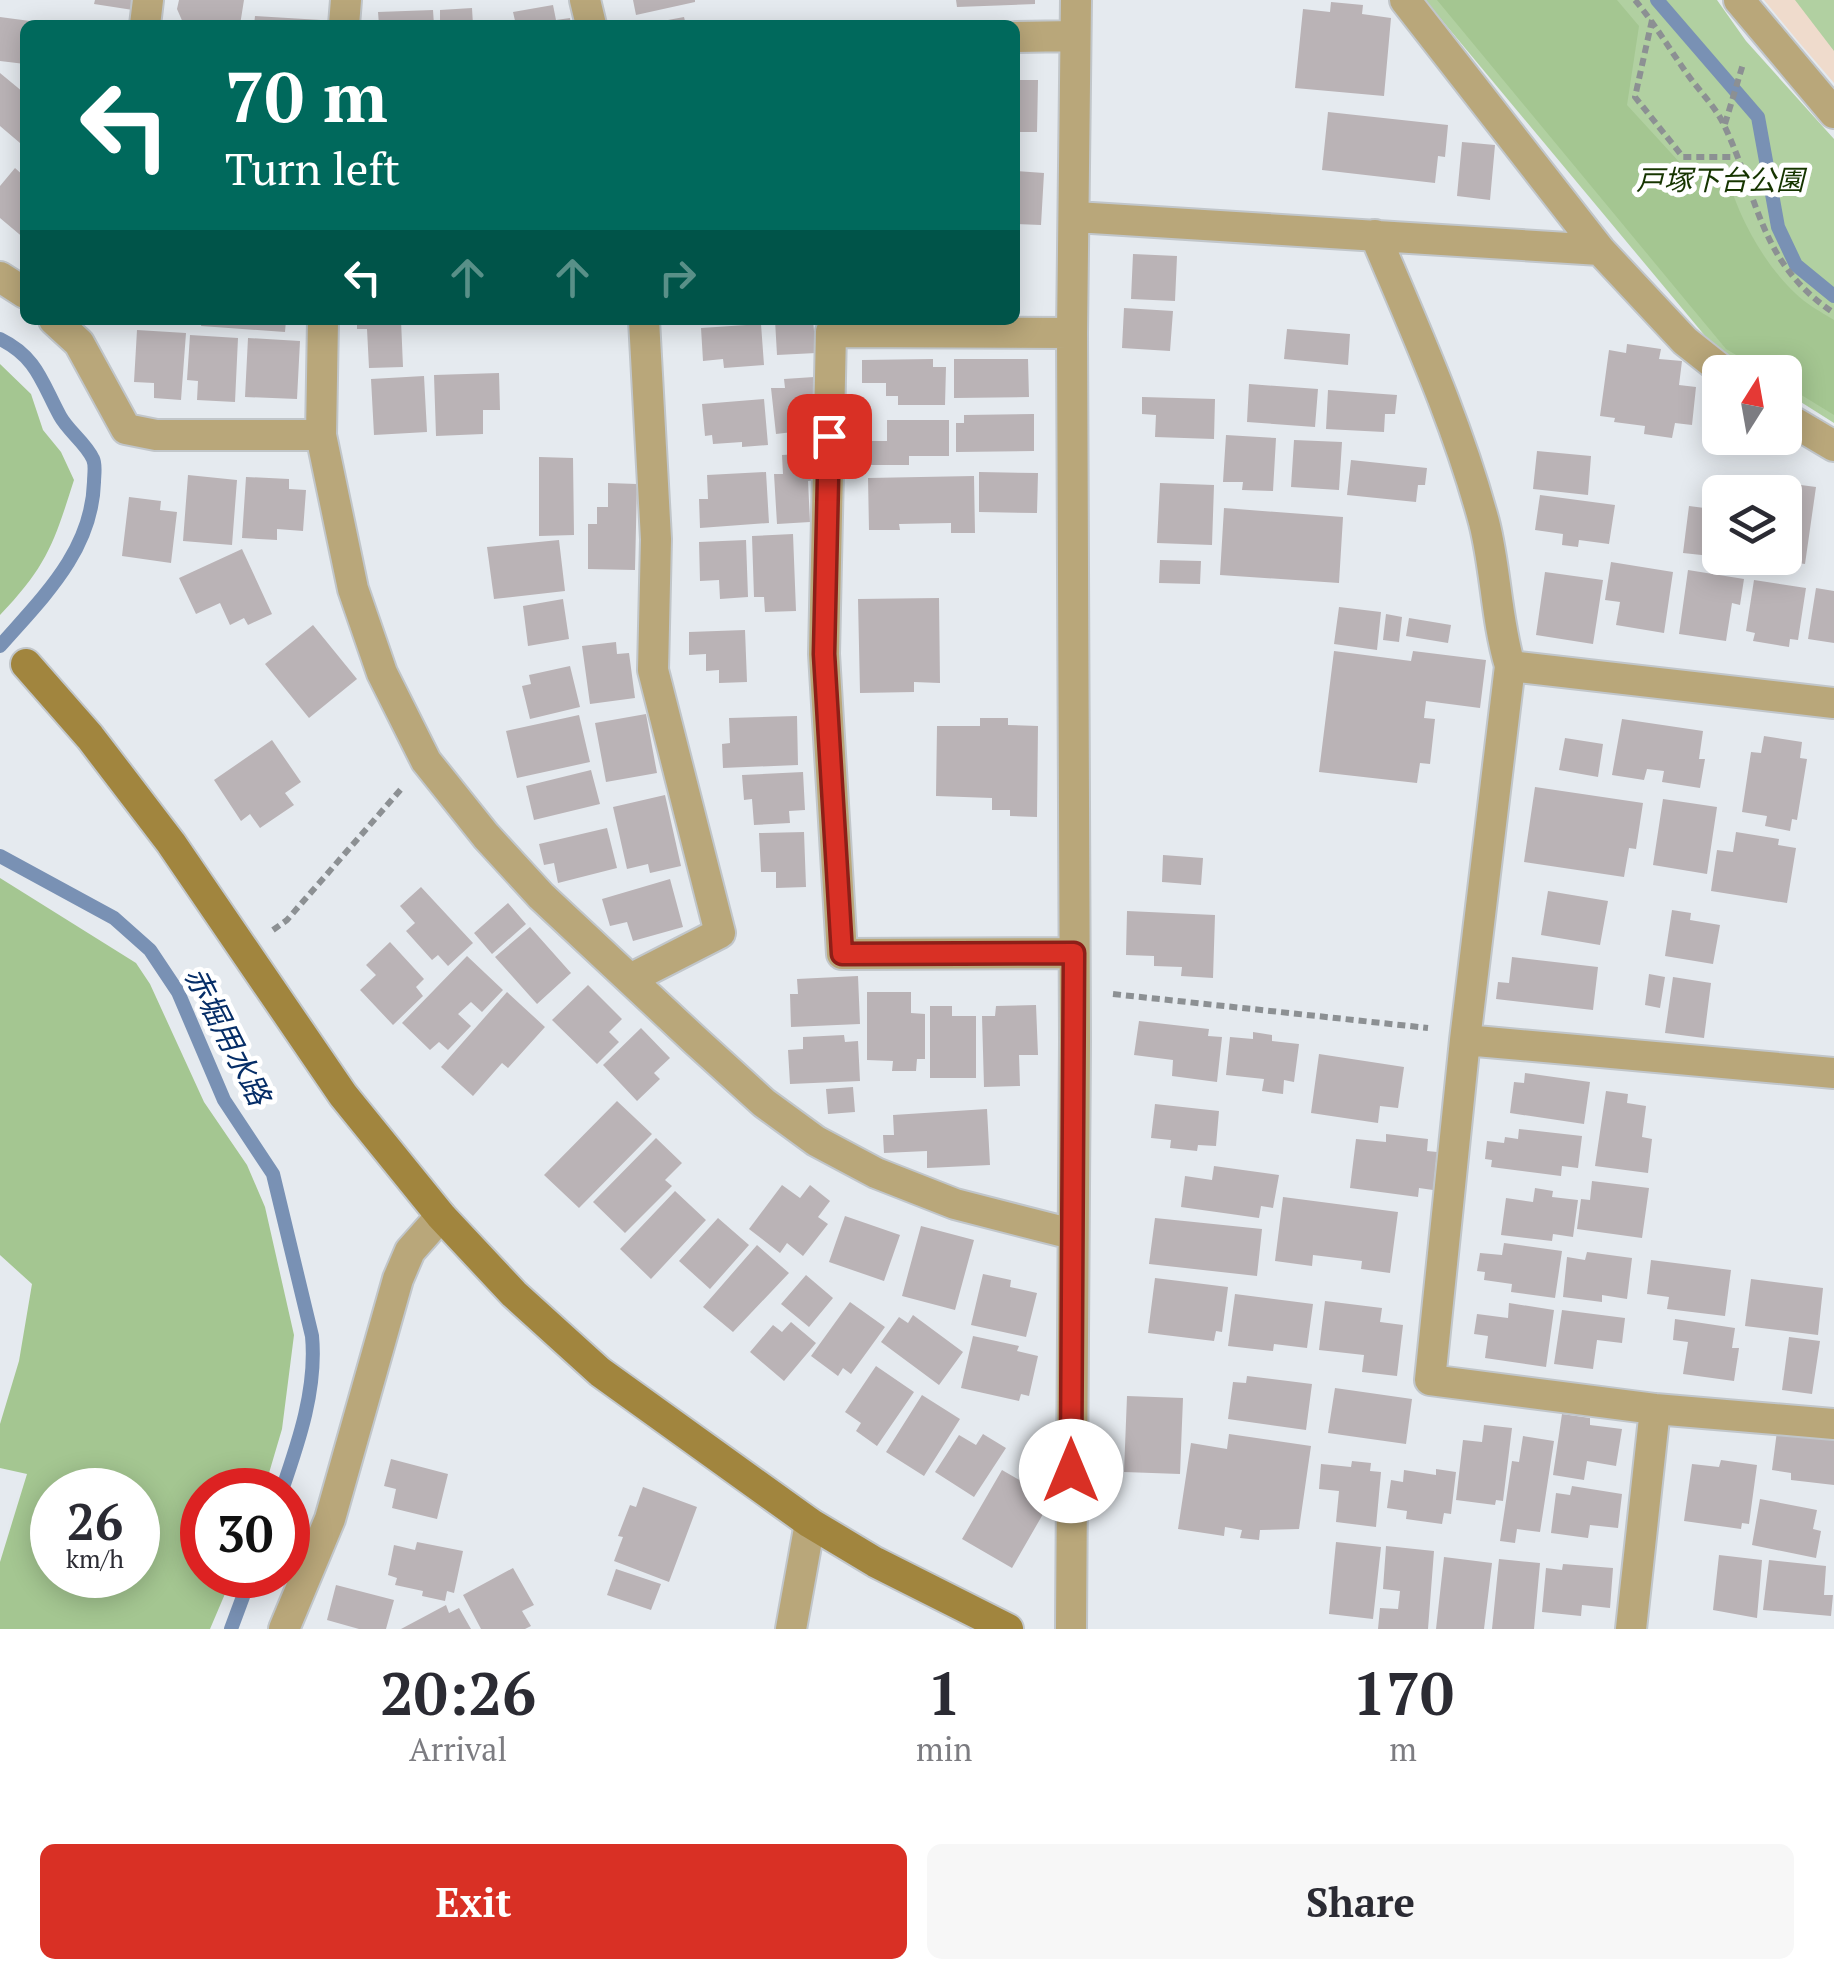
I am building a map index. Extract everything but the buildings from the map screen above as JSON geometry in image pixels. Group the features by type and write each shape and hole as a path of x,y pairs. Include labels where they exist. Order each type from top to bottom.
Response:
{"street":[{"path":"1071,1629 1076,0"},
{"path":"1405,0 1600,250 1684,341 1702,355"},
{"path":"1739,0 1834,113"},
{"path":"1020,36 1075,36"},
{"path":"1076,217 1600,250"},
{"path":"1375,235 1455,423 1485,527 1501,636 1510,666 1456,1035 1430,1380 1655,1409 1834,1424"},
{"path":"59,325 79,343 126,430 156,435 321,436"},
{"path":"323,325 321,436 353,590 382,674 426,760 486,836 541,896 764,1103 816,1141 876,1173 955,1204 1072,1234"},
{"path":"630,979 720,933 653,670 656,540 644,325"},
{"path":"1072,333 831,332 824,654 842,954 1074,953"},
{"path":"1802,427 1834,446"},
{"path":"26,664 90,737 171,844 343,1095 441,1216 514,1294 600,1372 810,1523 875,1562 1008,1629"},
{"path":"1510,666 1834,703"},
{"path":"1456,1035 1834,1073"},
{"path":"284,1629 330,1519 398,1278 410,1251 441,1216"},
{"path":"1631,1629 1655,1409"},
{"path":"791,1629 810,1523"}],"path":[{"path":"1635,0 1652,18 1724,126 1779,260 1799,284 1834,313"},
{"path":"1652,18 1634,97 1683,157 1735,157"},
{"path":"1724,126 1739,76"},
{"path":"269,933 286,920 426,760"},
{"path":"1102,993 1456,1035"}],"shaded area":[{"path":"1764,0 1834,0 1834,83 1797,40"}],"green space":[{"name":"戸塚下台公園","path":"1425,0 1717,0 1746,41 1834,139 1834,423 1802,403 1802,355 1729,355 1711,343"},
{"path":"1437,0 1617,0 1639,26 1627,105 1682,165 1724,163 1742,216 1771,266 1799,297 1834,320 1834,415 1802,395 1802,355 1736,355 1726,349"},
{"path":"1795,0 1834,0 1834,51"},
{"path":"0,364 31,394 43,430 61,452 74,480 47,553 29,582 0,615"},
{"path":"0,878 136,963 150,984 204,1102 247,1165 265,1207 294,1335 282,1429 270,1468 180,1468 180,1598 223,1598 210,1629 0,1629 0,1562 27,1474 0,1468 0,1424 19,1361 32,1284 0,1255"}],"waterway":[{"path":"1657,0 1758,117 1778,227 1796,265 1834,296"},
{"name":"赤堀用水路","path":"0,339 30,363 63,421 90,453 95,467 91,507 75,551 48,591 0,646"},
{"name":"赤堀用水路","path":"0,856 114,918 150,950 178,992 224,1100 273,1174 312,1336 312,1375 290,1468"},
{"name":"赤堀用水路","path":"231,1629 242,1598"}],"route":[{"path":"829,436 824,654 842,954 1074,953 1071,1471"}]}
